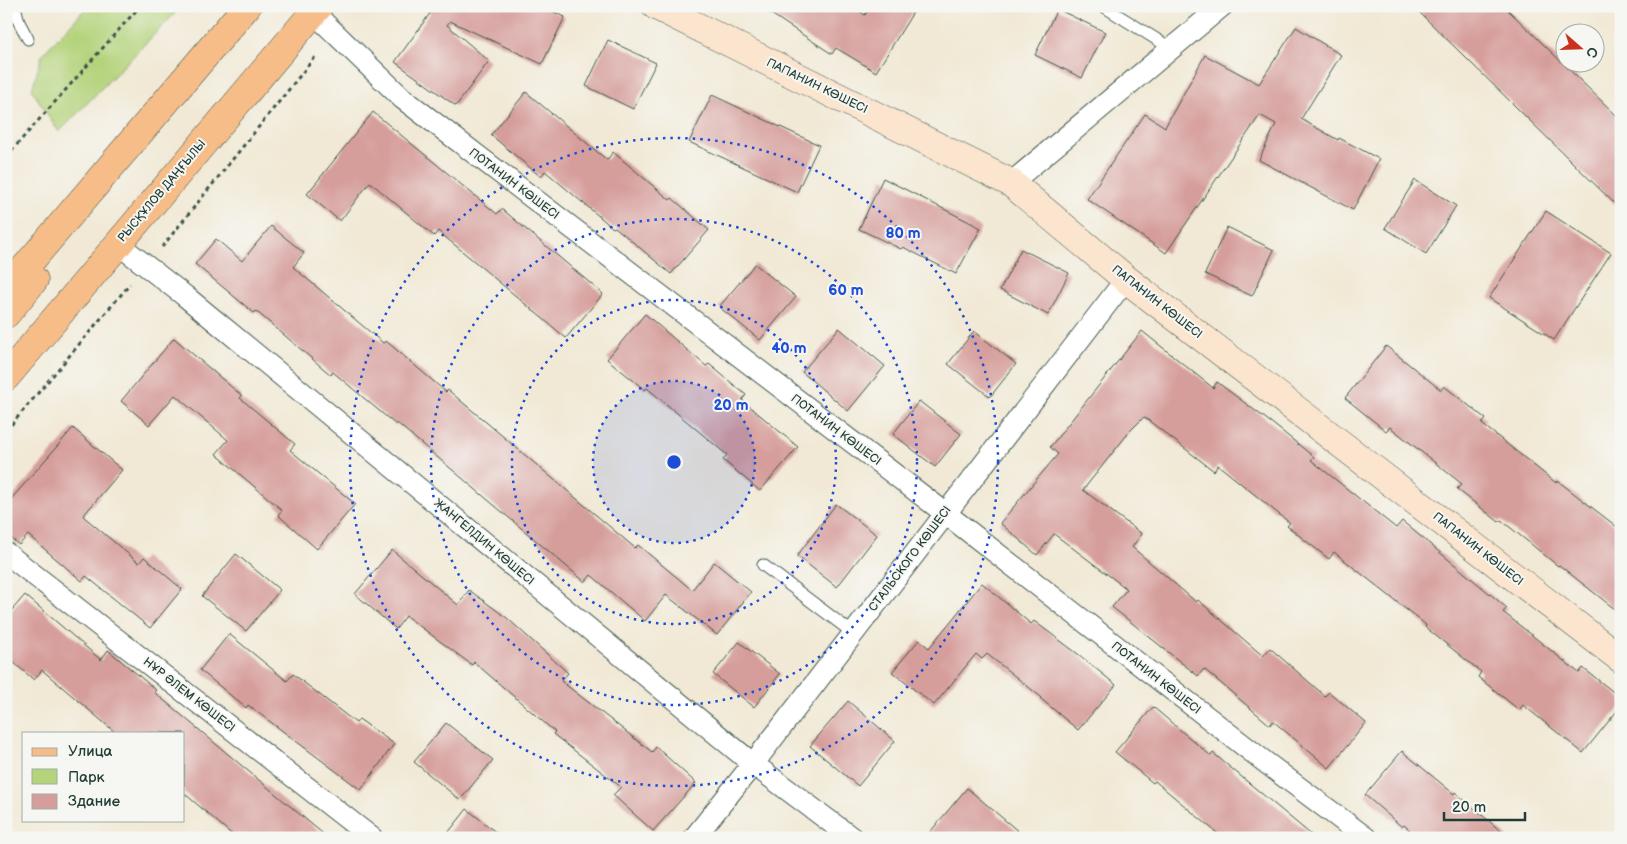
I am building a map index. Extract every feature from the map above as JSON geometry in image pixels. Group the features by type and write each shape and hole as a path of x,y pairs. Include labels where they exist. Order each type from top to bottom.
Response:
{"main road":[{"path":"6,290 247,6"},
{"name":"ПАПАНИН КӨШЕСІ","path":"656,6 1011,183 1126,279 1621,659"},
{"name":"РЫСҚҰЛОВ ДАҢҒЫЛЫ","path":"6,377 317,10"},
{"path":"6,314 39,274 34,258"}],"street":[{"path":"1011,183 1222,6"},
{"name":"ПОТАНИН КӨШЕСІ","path":"317,10 334,33 402,98 1366,838"},
{"name":"ЖАНГЕЛДИН КӨШЕСІ","path":"118,244 193,302 753,764 852,838"},
{"name":"СТАЛЬСКОГО КӨШЕСІ","path":"694,838 1126,279"},
{"name":"НҰР ӘЛЕМ КӨШЕСІ","path":"6,553 372,838"}],"lane":[{"path":"15,6 19,22 28,39"},
{"path":"1103,6 1172,48"},
{"path":"763,565 853,633"}],"path":[{"path":"6,157 140,6"},
{"path":"6,431 146,266 334,33"}],"green space":[{"path":"88,6 182,6 59,132 32,90 42,55"}],"building":[{"path":"420,6 541,6 565,17 542,64 450,21 447,25 489,61 456,106 395,62 431,12"},
{"path":"759,6 852,6 865,15 870,6 917,6 876,72 836,48 832,54"},
{"path":"1413,6 1504,6 1554,55 1554,72 1572,72 1621,120 1621,210"},
{"path":"1057,9 1105,32 1082,78 1035,55"},
{"path":"1296,27 1341,55 1301,119 1338,140 1339,138 1379,159 1353,210 1259,160 1276,124 1260,115 1166,253 1087,199 1145,114 1165,127 1205,55 1259,84"},
{"path":"608,40 656,63 633,109 586,86"},
{"path":"526,92 607,160 613,152 670,200 672,198 709,230 671,274 545,171 541,177 491,135"},
{"path":"712,95 819,145 797,192 689,142"},
{"path":"373,112 497,214 502,209 603,294 566,338 438,231 434,236 370,182 340,221 307,194"},
{"path":"883,178 981,228 956,274 903,247 901,249 859,229"},
{"path":"1415,180 1456,206 1426,254 1385,228"},
{"path":"1546,211 1611,253 1554,340 1489,298"},
{"path":"271,226 304,253 293,267 383,343 386,341 446,392 448,390 635,548 638,545 692,590 714,562 751,592 717,635 666,595 645,621 591,575 585,582 397,423 396,425 333,372 331,375 256,311 254,313 195,264 216,239 242,261"},
{"path":"1227,227 1274,250 1252,296 1205,274"},
{"path":"1021,249 1069,273 1048,315 1000,290"},
{"path":"755,264 796,297 760,340 719,307"},
{"path":"645,314 706,366 709,364 746,395 742,400 798,447 760,491 723,460 727,455 647,388 645,390 607,359"},
{"path":"839,328 885,366 848,411 802,372"},
{"path":"974,331 1016,364 990,397 948,364"},
{"path":"1142,331 1213,388 1217,382 1273,424 1314,457 1311,460 1396,528 1402,521 1507,608 1503,612 1579,673 1583,668 1621,698 1621,706 1583,753 1523,705 1519,710 1478,677 1481,672 1425,627 1426,625 1334,552 1329,559 1287,526 1290,523 1218,465 1214,471 1144,417 1130,431 1083,490 1142,534 1132,547 1196,602 1198,600 1263,656 1270,648 1325,696 1329,692 1366,723 1329,768 1273,721 1270,725 1204,669 1198,676 1112,607 1127,589 1054,534 1037,555 1000,523 1058,454 1050,447"},
{"path":"174,338 242,396 240,398 295,444 290,450 355,504 317,549 278,515 282,510 216,454 228,440 175,395 149,425 121,401"},
{"path":"1386,346 1441,390 1444,386 1486,419 1482,424 1556,483 1558,481 1621,530 1621,614 1501,520 1499,522 1457,489 1462,484 1390,427 1386,431 1345,398"},
{"path":"919,401 961,434 935,467 893,434"},
{"path":"73,428 122,470 83,516 139,563 144,557 182,589 150,628 86,576 82,581 28,535 19,545 6,534 6,505"},
{"path":"836,504 877,535 837,587 797,556"},
{"path":"392,550 458,605 469,590 507,618 568,673 561,681 652,752 656,747 696,783 653,831 613,795 621,787 553,734 555,732 474,662 472,665 406,616 396,629 355,594"},
{"path":"236,554 280,590 246,631 202,596"},
{"path":"982,583 1031,624 1034,621 1116,685 1078,730 1041,697 987,654 982,659 976,654 934,705 892,672 919,640 929,648"},
{"path":"25,595 101,660 108,650 156,690 154,692 328,838 236,838 185,794 185,732 115,732 42,670 34,680 6,656 6,617"},
{"path":"229,634 287,681 293,674 356,723 359,719 394,744 361,790 248,705 246,708 200,670"},
{"path":"739,642 780,674 754,707 713,674"},
{"path":"848,701 895,741 858,786 810,746"},
{"path":"1153,707 1211,756 1213,753 1315,838 1223,838 1155,781 1153,783 1115,752"},
{"path":"446,723 493,760 460,800 414,762"},
{"path":"1402,751 1454,794 1455,792 1509,838 1419,838 1404,825 1402,827 1365,795"},
{"path":"967,788 1026,838 925,838"},
{"path":"467,809 503,838 444,838"}]}
